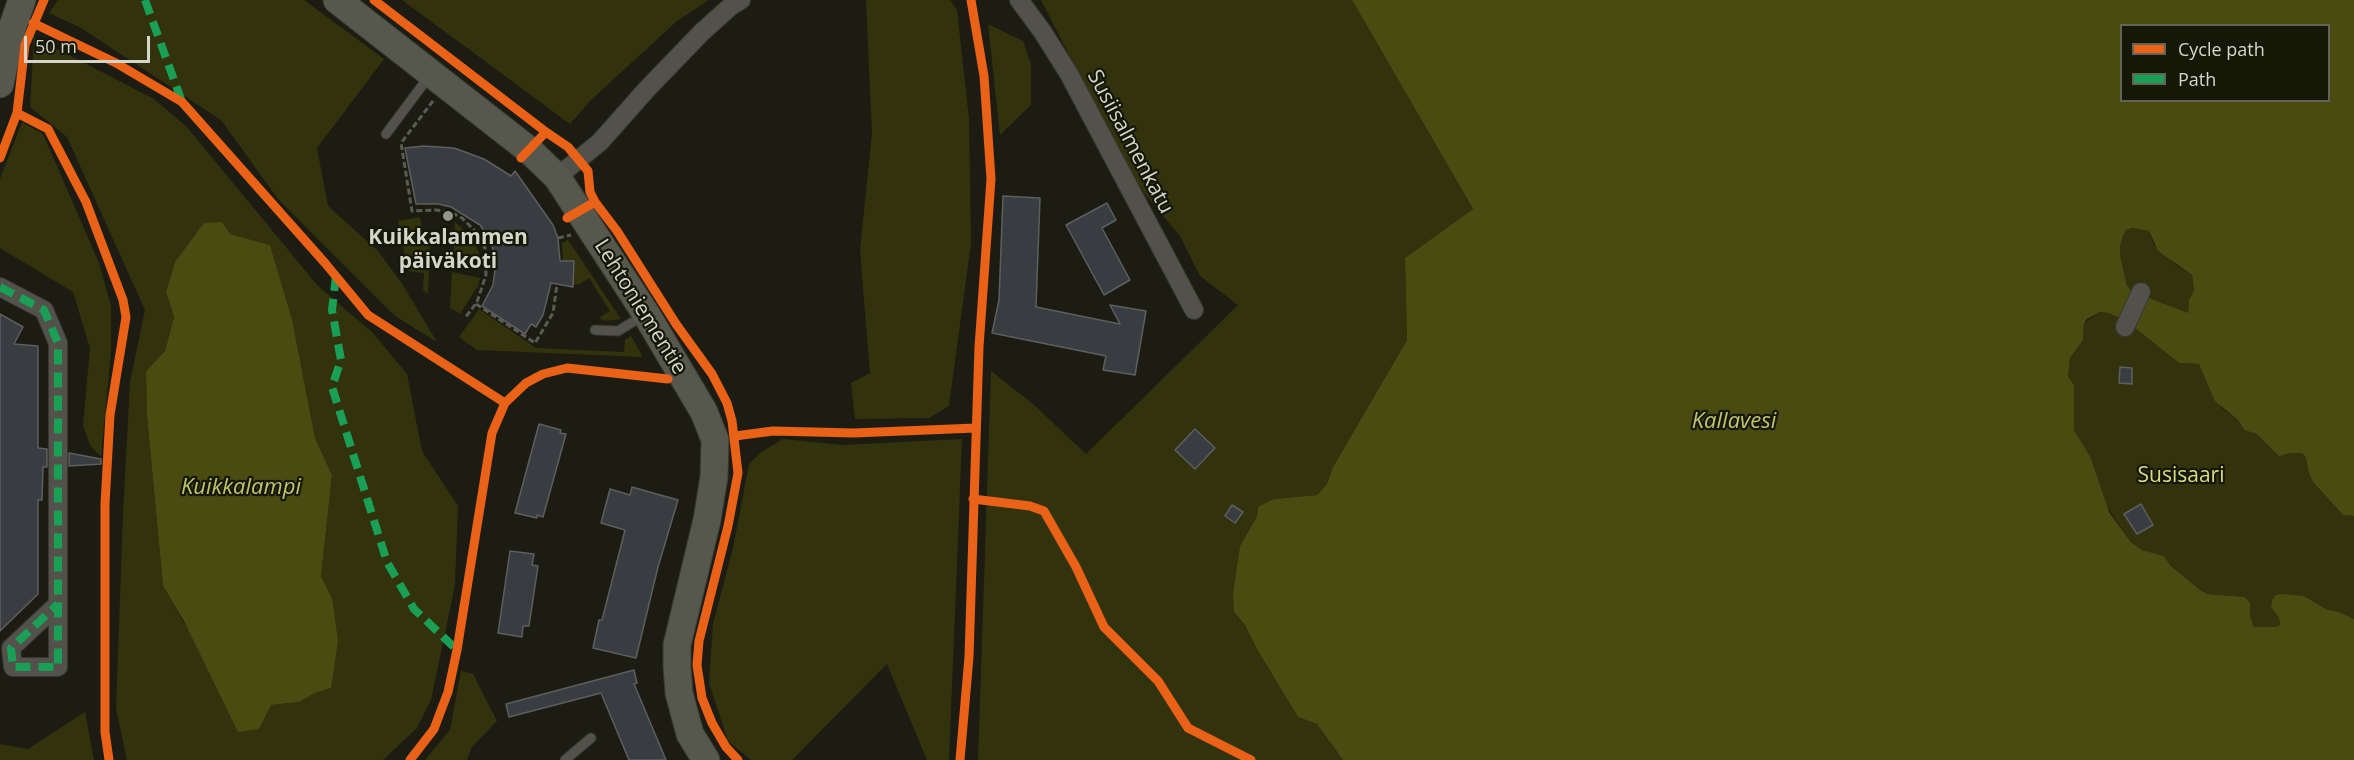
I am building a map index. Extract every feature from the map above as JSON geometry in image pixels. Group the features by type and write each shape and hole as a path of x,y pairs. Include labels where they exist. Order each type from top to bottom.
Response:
{"street":[{"name":"Lehtoniementie","path":"337,0 435,83 529,150 557,177 646,314 695,395 715,440 714,477 707,520 677,645 679,693 690,734 706,760"},
{"path":"557,177 600,142 694,40 731,6 741,0"},
{"name":"Susiisalmenkatu","path":"1019,0 1069,74 1194,310"},
{"path":"0,84 17,2"},
{"path":"0,287 44,310 58,343 58,604"},
{"path":"2125,327 2141,292"}],"lane":[{"path":"386,134 435,83"},
{"path":"595,330 618,331 646,314"},
{"path":"565,760 591,738"}],"path":[{"path":"435,83 401,143 412,211 450,212 471,225 485,248 486,275 476,304 465,318"},
{"path":"476,304 535,343 553,313 557,284"}],"green space":[{"path":"58,0 304,0 384,59 317,148 328,206 378,251 401,282 437,342 395,316 278,199 221,120 81,28 49,13"},
{"path":"402,0 709,0 677,21 592,99 570,124"},
{"path":"866,0 950,0 957,10 969,119 971,243 949,406 929,418 855,419 851,383 870,373 860,250 872,134"},
{"path":"1041,0 1352,0 1473,209 1405,258 1407,340 1333,467 1327,484 1317,495 1274,499 1257,516 1240,546 1234,612 1245,625 1298,717 1317,724 1343,760 978,760 991,371 1033,404 1086,454 1238,305 1200,276 1180,236 1129,172"},
{"path":"988,24 1023,41 1031,64 1031,105 1000,135"},
{"path":"34,37 154,99 186,126 318,286 372,332 407,374 422,451 458,506 455,585 431,700 417,728 383,760 127,760 116,709 123,514 130,382 145,310 67,137 30,107","holes":["230,234 270,245 292,319 315,438 332,475 321,576 332,598 331,688 315,693 299,702 271,705 184,623 163,586 147,416 146,371 165,351 174,317 166,292 175,262"]},
{"path":"22,122 43,134 99,263 111,306 111,352 101,457 90,445 83,425 90,348 73,292 0,248 0,179"},
{"path":"420,217 425,244 430,244 428,294 423,290 424,273 408,271 398,221"},
{"path":"455,222 472,237 481,258 481,267 453,267"},
{"path":"2132,228 2149,231 2154,245 2176,265 2192,275 2194,290 2189,300 2188,314 2133,292 2127,286 2120,247 2126,230"},
{"path":"568,240 621,319 605,321 599,318 610,311 589,278 578,285 574,284 574,261 563,261 562,243"},
{"path":"452,272 480,278 478,286 460,314 450,308"},
{"path":"479,309 536,348 624,352 625,340 631,336 643,357 477,350 459,337"},
{"name":"Susisaari","path":"2100,312 2125,320 2179,363 2199,364 2222,408 2238,420 2244,430 2257,434 2284,455 2302,453 2306,458 2313,482 2343,515 2354,516 2354,619 2326,609 2304,596 2272,600 2271,607 2279,618 2280,625 2254,627 2250,616 2250,603 2245,597 2208,594 2171,566 2164,556 2142,550 2131,542 2107,507 2091,458 2074,430 2074,385 2068,376 2070,358 2083,340 2084,323"},
{"path":"783,439 843,445 962,439 949,760 927,760 887,664 792,760 751,760 728,741 709,683 713,624 733,548 749,464 760,453"},
{"path":"461,671 473,674 497,721 472,747 467,760 425,760 450,730"},
{"path":"85,712 94,760 0,760 0,744 28,749"}],"water":[{"name":"Kallavesi","path":"1352,0 2354,0 2354,516 2343,515 2313,482 2306,458 2302,453 2279,456 2257,434 2244,430 2238,420 2215,401 2199,364 2179,363 2125,320 2100,312 2087,319 2084,323 2083,340 2070,358 2068,376 2074,385 2074,430 2091,458 2109,512 2131,542 2142,550 2164,556 2171,566 2208,594 2245,597 2250,603 2250,616 2254,627 2280,625 2279,618 2271,607 2276,595 2282,594 2304,596 2326,609 2354,619 2354,760 1343,760 1317,724 1298,717 1245,625 1234,612 1233,593 1240,546 1257,516 1258,507 1274,499 1317,495 1327,484 1333,467 1407,340 1405,258 1473,209","holes":["2132,228 2149,231 2158,251 2192,275 2194,290 2189,300 2188,313 2133,292 2127,286 2120,255 2123,236 2126,230"]},
{"name":"Kuikkalampi","path":"222,222 230,234 270,245 292,319 315,438 332,475 321,576 332,598 338,641 331,688 315,693 299,702 271,705 259,729 238,732 185,623 163,586 147,416 146,371 165,351 174,317 166,292 175,262 204,223"}],"building":[{"path":"424,146 454,148 484,159 511,176 515,171 553,225 558,238 560,261 574,261 573,287 551,283 543,315 536,327 531,324 525,334 482,306 493,285 496,262 491,241 480,225 451,207 438,204 416,204 405,148"},
{"path":"1003,196 1040,198 1036,307 1120,324 1110,305 1146,311 1135,375 1103,370 1106,356 992,333 999,300"},
{"path":"1107,203 1116,220 1102,228 1130,280 1104,295 1066,225"},
{"path":"0,314 23,327 14,344 38,346 38,448 47,449 47,467 43,467 42,500 38,500 38,594 0,631"},
{"path":"2120,367 2132,368 2132,384 2119,383"},
{"path":"539,424 561,430 560,433 566,434 543,517 537,515 537,518 515,513"},
{"path":"1195,429 1215,448 1195,469 1175,450"},
{"path":"69,453 101,459 101,464 69,466"},
{"path":"632,487 678,500 658,567 636,658 593,648 625,530 601,523 610,489 630,495"},
{"path":"2141,504 2153,525 2137,534 2124,514"},
{"path":"1232,505 1243,512 1235,523 1225,516"},
{"path":"510,551 534,554 532,565 538,566 529,626 523,626 522,637 498,633"},
{"path":"634,670 637,683 634,684 666,760 629,760 601,693 509,717 506,704"}],"marked path":[{"path":"145,0 182,102"},
{"path":"336,276 332,310 341,360 332,387 387,562 414,609 457,650"},
{"path":"0,287 44,310 58,343 58,667 13,667 11,648 58,604"}],"cycle path":[{"path":"0,158 17,113 25,45 44,0"},
{"path":"374,0 546,132 521,158"},
{"path":"960,760 969,657 979,347 991,179 984,76 971,0"},
{"path":"33,23 116,63 182,102 325,263 368,315 505,403"},
{"path":"17,113 48,129 86,202 123,300 126,317 110,415 105,504 105,732 109,760"},
{"path":"546,132 568,147 588,171 590,192 595,202 567,218"},
{"path":"595,202 617,231 676,324 712,374 727,403 732,421 738,473 728,526 699,641 697,665 702,698 712,723 726,747 738,760"},
{"path":"410,760 434,729 448,692 457,650 492,433 505,403 526,383 543,374 567,368 668,379"},
{"path":"735,436 773,431 854,433 976,428"},
{"path":"973,499 1030,506 1044,511 1076,567 1104,627 1158,681 1188,728 1251,760"}],"place":[{"name":"Kuikkalammen päiväkoti","path":"448,216"}]}
